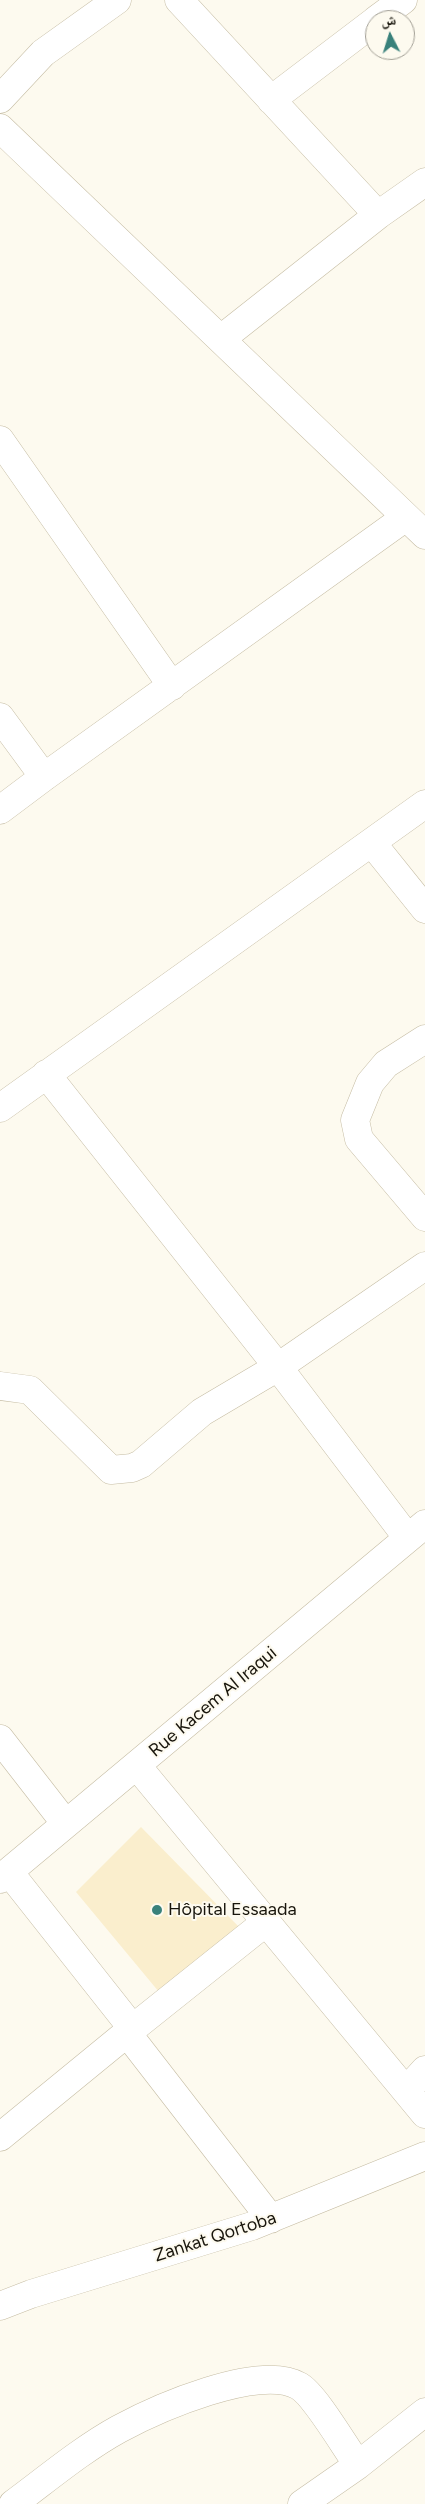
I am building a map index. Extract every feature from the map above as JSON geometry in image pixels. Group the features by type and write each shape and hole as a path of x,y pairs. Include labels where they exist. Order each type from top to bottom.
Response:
{"street":[{"path":"0,99 43,53 117,0"},
{"path":"178,0 378,215"},
{"path":"390,10 403,0"},
{"path":"270,100 365,29"},
{"path":"0,128 416,526 172,686 0,810"},
{"path":"221,339 378,215 422,190"},
{"path":"0,440 172,686"},
{"path":"0,717 44,777"},
{"path":"0,1108 425,804"},
{"path":"372,843 425,910"},
{"path":"425,1039 386,1064 362,1099 355,1120 360,1139 425,1217"},
{"path":"46,1074 278,1367 416,1530"},
{"path":"0,1386 30,1390 100,1461 111,1470 123,1470 141,1464 202,1412 278,1367 425,1266"},
{"name":"Rue Kacem Al Iraqui","path":"4,1876 138,1766 416,1530"},
{"path":"0,1739 66,1824"},
{"path":"138,1766 425,2114"},
{"path":"4,1876 130,2031 271,2219"},
{"path":"0,2137 266,1922"},
{"path":"406,2091 425,2070"},
{"name":"Zankat Qortoba","path":"0,2306 31,2294 271,2219 425,2156"},
{"path":"13,2504 118,2430 153,2412 257,2378 283,2380 300,2386 358,2465"},
{"path":"302,2504 358,2465 425,2412"}],"shaded area":[{"name":"Hôpital Essaada","path":"141,1827 241,1929 164,1998 76,1892"}],"place":[{"name":"Hôpital Essaada","path":"157,1910"}]}
